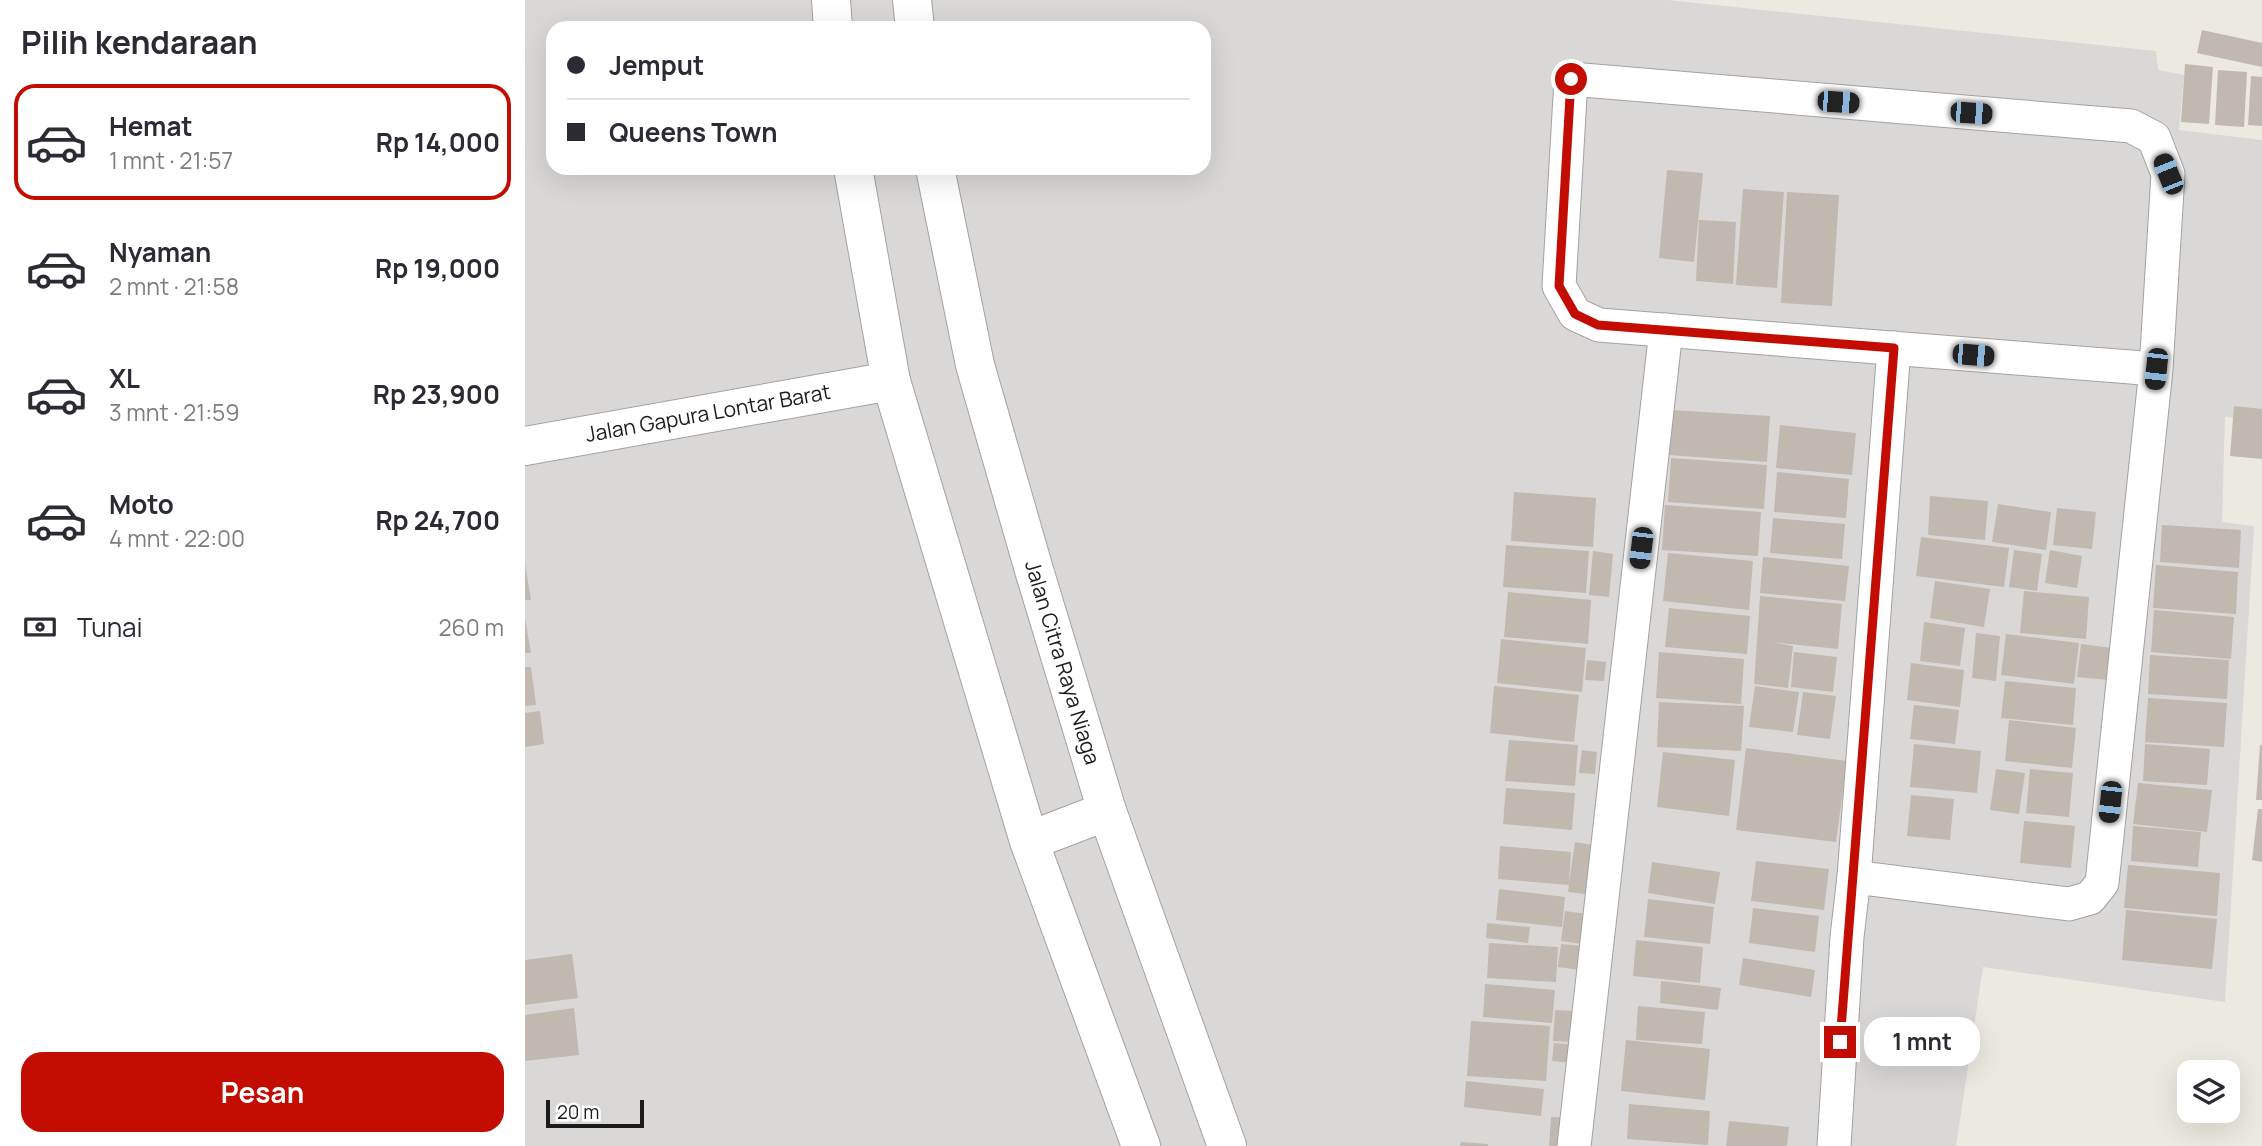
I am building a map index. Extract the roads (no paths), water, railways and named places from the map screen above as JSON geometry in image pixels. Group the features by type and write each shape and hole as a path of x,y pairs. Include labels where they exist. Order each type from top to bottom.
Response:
{"street":[{"path":"831,0 832,21"},
{"path":"912,0 914,21"},
{"path":"1854,877 2069,904 2090,898 2102,883 2156,369 2168,174 2154,138 2131,126 1571,79 1559,286 1575,314 1598,325 2156,369"},
{"path":"854,175 891,381 1029,841 1141,1146"},
{"name":"Jalan Citra Raya Niaga","path":"936,175 975,365 1107,811 1227,1146"},
{"path":"1574,1146 1666,330"},
{"path":"1834,1146 1847,937 1854,877 1894,348"},
{"name":"Jalan Gapura Lontar Barat","path":"525,446 891,381"},
{"path":"1029,841 1107,811"}]}
